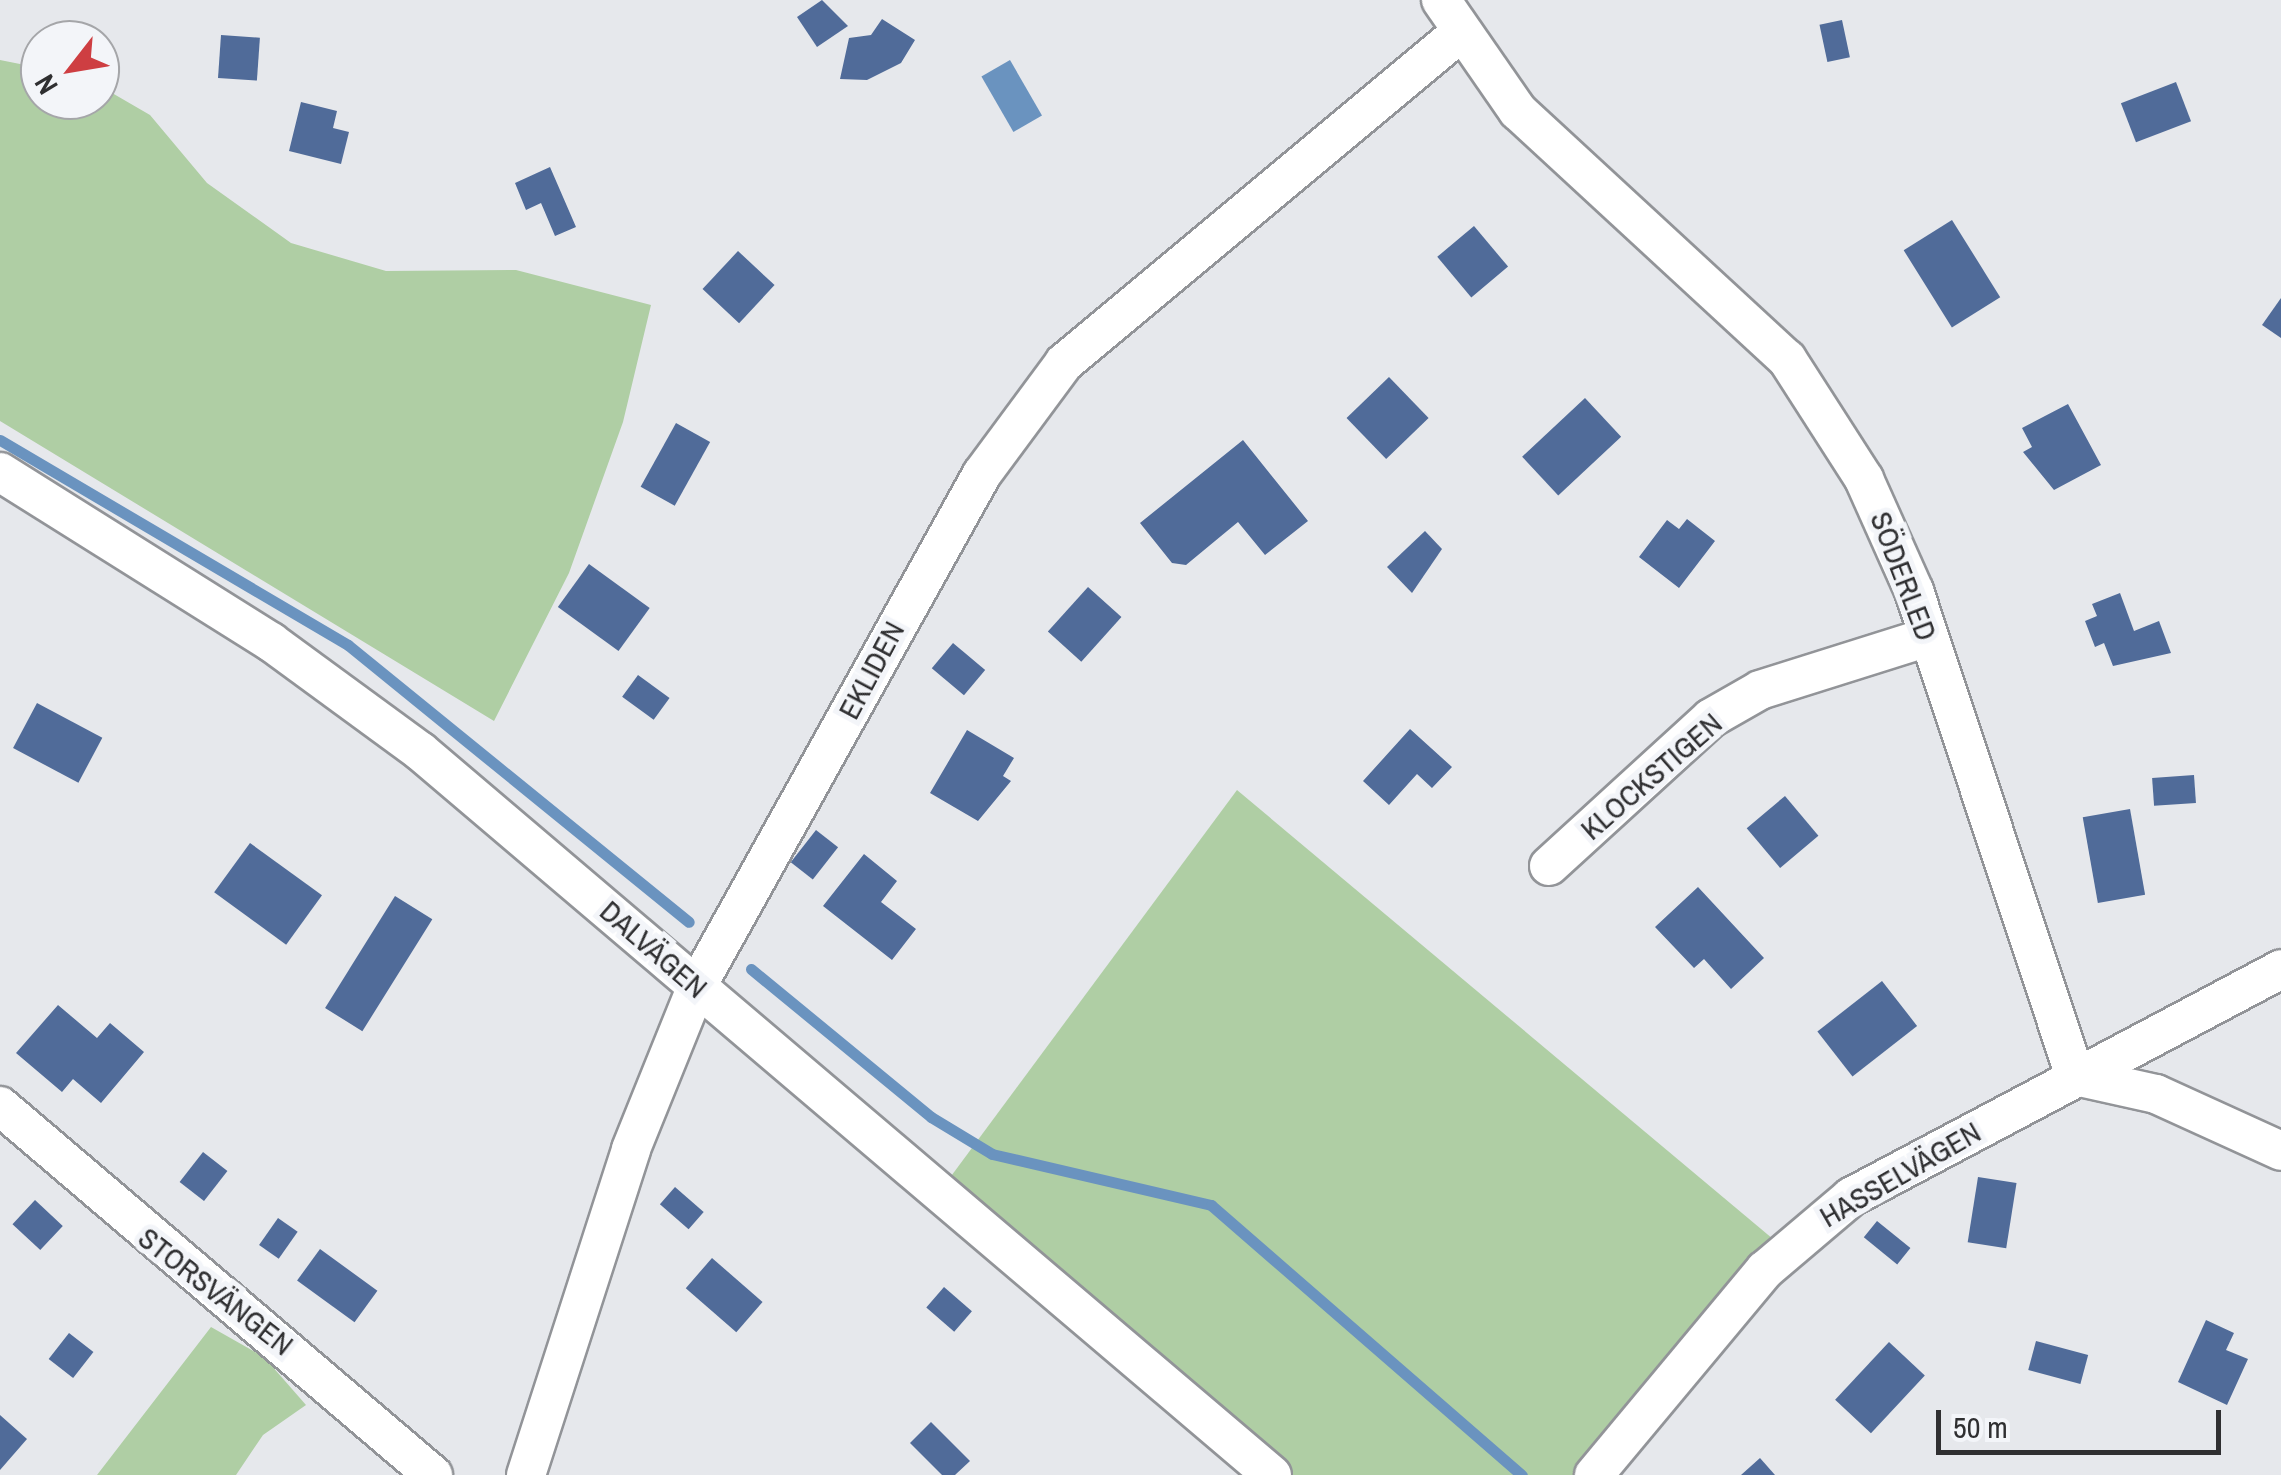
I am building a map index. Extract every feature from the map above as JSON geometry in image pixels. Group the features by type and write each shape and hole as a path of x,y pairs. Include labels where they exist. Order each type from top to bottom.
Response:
{"street":[{"name":"SÖDERLED","path":"1441,0 1518,111 1787,359 1864,479 1928,637 2076,1076"},
{"name":"EKLIDEN","path":"526,1475 631,1149 697,986 924,572 1037,394 1460,32"},
{"name":"DALVÄGEN","path":"0,472 271,642 405,740 1272,1475"},
{"name":"KLOCKSTIGEN","path":"1549,866 1711,718 1774,684 1928,637"},
{"name":"HASSELVÄGEN","path":"1594,1475 1802,1233 1852,1196 2281,969"},
{"path":"2076,1076 2156,1094 2281,1150"},
{"name":"STORSVÄNGEN","path":"0,1106 433,1475"}],"green space":[{"path":"0,60 20,64 20,120 120,120 120,98 150,115 207,183 291,243 386,271 516,270 651,305 623,422 569,573 494,721 0,421"},
{"path":"1237,790 1773,1239 1573,1475 1291,1475 946,1183"},
{"path":"211,1327 264,1357 306,1405 263,1435 236,1475 97,1475"}],"water":[{"path":"1010,60 1042,115 1013,132 981,76"}],"building":[{"path":"822,0 848,26 817,47 797,17"},
{"path":"882,19 915,40 901,63 867,80 840,79 849,38 871,35"},
{"path":"1842,20 1850,57 1827,62 1820,25"},
{"path":"221,35 260,38 257,81 218,78"},
{"path":"2176,82 2191,121 2136,142 2121,103"},
{"path":"301,102 337,111 333,128 349,132 341,164 289,151"},
{"path":"550,167 576,227 555,236 541,203 526,210 515,183"},
{"path":"1952,220 2000,297 1952,327 1904,250"},
{"path":"1474,226 1508,267 1471,297 1437,257"},
{"path":"738,251 775,285 739,323 703,289"},
{"path":"2281,298 2281,338 2262,325"},
{"path":"1389,377 1429,418 1386,459 1347,418"},
{"path":"1585,398 1621,437 1558,495 1522,457"},
{"path":"2068,404 2101,465 2054,490 2023,452 2032,447 2022,428"},
{"path":"676,423 710,442 675,506 641,487"},
{"path":"1243,440 1308,521 1265,555 1238,522 1186,565 1172,563 1140,523"},
{"path":"1687,519 1715,541 1679,588 1639,557 1667,520 1679,529"},
{"path":"1425,531 1442,549 1412,593 1387,567"},
{"path":"589,564 650,608 619,651 558,607"},
{"path":"1088,587 1121,617 1081,662 1048,632"},
{"path":"2120,593 2134,631 2159,621 2171,653 2113,666 2104,643 2095,647 2085,621 2097,616 2092,604"},
{"path":"953,643 985,670 964,695 932,668"},
{"path":"638,675 670,698 654,720 622,697"},
{"path":"37,703 102,738 78,783 13,748"},
{"path":"1410,729 1452,767 1432,788 1417,774 1389,805 1363,781"},
{"path":"967,730 1014,758 1003,776 1011,781 978,821 930,793"},
{"path":"2194,775 2196,803 2154,806 2152,778"},
{"path":"1785,796 1818,836 1780,868 1747,828"},
{"path":"2130,809 2145,895 2098,903 2083,817"},
{"path":"816,830 838,847 813,880 791,862"},
{"path":"250,843 322,895 286,945 214,892"},
{"path":"864,854 897,881 881,902 916,929 892,960 823,906"},
{"path":"1698,887 1764,958 1731,989 1704,959 1694,968 1655,927"},
{"path":"395,896 432,919 362,1031 325,1008"},
{"path":"1882,981 1917,1026 1852,1076 1817,1031"},
{"path":"58,1005 97,1038 110,1023 144,1052 101,1103 73,1079 62,1092 16,1053"},
{"path":"203,1152 227,1171 204,1201 180,1182"},
{"path":"1978,1177 2017,1183 2006,1248 1968,1242"},
{"path":"675,1187 704,1212 689,1229 660,1204"},
{"path":"35,1200 63,1226 40,1250 12,1224"},
{"path":"278,1218 298,1232 279,1259 259,1245"},
{"path":"1877,1221 1910,1248 1897,1264 1864,1237"},
{"path":"320,1249 377,1291 355,1322 297,1281"},
{"path":"712,1258 763,1302 736,1332 686,1288"},
{"path":"944,1287 972,1311 954,1332 926,1307"},
{"path":"2206,1320 2234,1333 2226,1350 2248,1359 2227,1405 2178,1382"},
{"path":"69,1333 93,1352 73,1378 49,1359"},
{"path":"2036,1341 2088,1355 2080,1384 2028,1370"},
{"path":"1889,1342 1925,1375 1871,1433 1835,1400"},
{"path":"0,1415 27,1439 0,1470"},
{"path":"931,1422 970,1461 955,1475 942,1475 910,1443"},
{"path":"1760,1458 1775,1475 1741,1475"}],"waterway":[{"path":"0,440 348,645 689,922"},
{"path":"751,969 931,1117 992,1154 1211,1205 1522,1475"}]}
